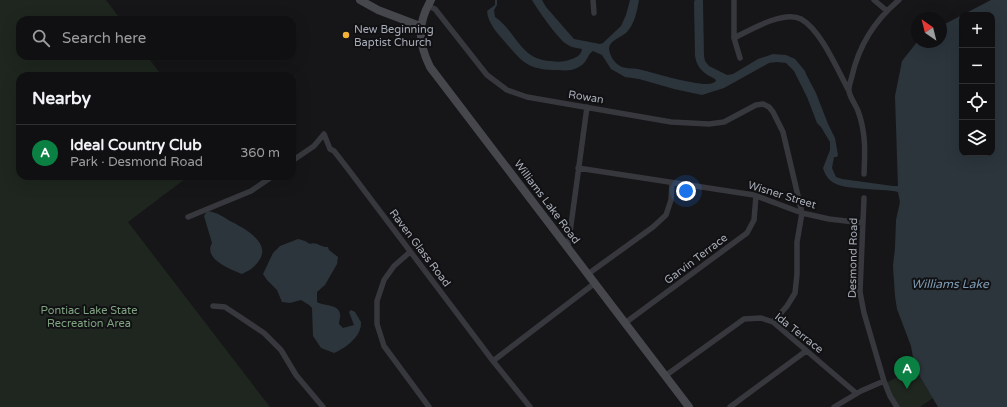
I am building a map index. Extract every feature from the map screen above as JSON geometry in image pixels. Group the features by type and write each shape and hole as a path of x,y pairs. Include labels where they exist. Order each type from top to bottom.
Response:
{"main road":[{"path":"360,0 378,10 420,26"},
{"name":"Williams Lake Road","path":"430,3 420,26 420,37 426,60 434,73 689,407"}],"street":[{"path":"593,0 594,13"},
{"path":"734,0 734,38 740,58"},
{"path":"874,0 887,11"},
{"path":"849,91 856,59 866,38 879,19 899,0"},
{"name":"Rowan","path":"430,3 487,75 506,90 527,97 671,122 709,124 724,122 756,105 763,104 769,107 783,132 802,213"},
{"path":"734,38 754,27 772,20 789,17 800,19 813,29 825,46 858,109 865,135 866,146 864,174"},
{"path":"568,247 587,107"},
{"name":"Raven Glass Road","path":"296,158 314,146 324,134 330,149 334,151 348,169 493,361 530,407"},
{"name":"Wisner Street","path":"578,168 756,196 802,213 829,219 863,223"},
{"path":"188,217 251,191 267,180"},
{"path":"588,274 653,227 666,215 671,200 672,183"},
{"name":"Garvin Terrace","path":"625,323 747,233 754,220 756,196"},
{"name":"Desmond Road","path":"864,198 860,292 866,320 884,382 897,407"},
{"path":"773,322 787,306 795,293 797,274 797,242 802,213"},
{"path":"410,252 394,266 384,280 377,301 377,324 384,346 429,407"},
{"path":"493,361 595,283"},
{"path":"213,306 225,307 264,333 281,350 296,375 323,407"},
{"name":"Ida Terrace","path":"665,376 744,319 761,318 773,322 856,393"},
{"path":"730,407 806,351"},
{"path":"834,407 856,393 884,382"}],"green space":[{"name":"Pontiac Lake State Recreation Area","path":"0,0 106,0 118,16 16,16 16,60 150,60 159,72 16,72 16,180 184,180 128,222 270,407 0,407"},
{"path":"915,368 933,398 920,407 897,407 884,382 888,382"}],"water":[{"name":"Williams Lake","path":"495,0 497,0 497,5 494,10 495,17 509,30 525,51 532,56 541,59 560,62 567,61 579,55 582,49 575,48 561,40 547,23 532,0 542,0 546,7 574,39 600,44 621,26 630,0 639,0 632,25 627,32 610,45 610,53 614,61 624,68 638,69 688,82 708,84 716,81 700,68 695,56 694,2 695,0 703,0 704,56 705,61 709,66 727,75 733,74 758,59 773,54 786,55 795,59 805,71 835,138 838,155 837,157 834,157 832,168 836,177 898,186 895,96 902,61 912,48 947,48 947,23 959,17 959,156 995,156 995,12 968,12 991,0 1007,0 1007,407 938,407 915,368 911,346 897,309 893,266 896,220 900,202 898,192 853,188 837,184 828,178 823,168 830,150 830,142 817,123 807,97 794,71 786,63 769,63 724,88 702,95 639,79 625,77 611,69 602,55 593,51 583,64 571,70 536,68 520,59 515,54 491,24 487,11 495,5"},
{"path":"207,211 217,214 243,228 259,241 262,247 260,259 248,271 242,274 214,259 211,254 210,249 212,243 204,216"},
{"path":"298,239 310,244 314,243 328,247 329,250 338,257 337,264 325,285 317,292 317,302 337,308 340,315 339,324 343,328 354,325 349,312 351,310 355,312 361,322 361,327 356,337 348,345 334,353 321,348 313,336 312,308 301,300 290,303 282,302 277,290 263,274 273,253 280,246"}],"place":[{"name":"New Beginning Baptist Church","path":"346,35"},
{"name":"Ideal Country Club","path":"907,389"}]}
